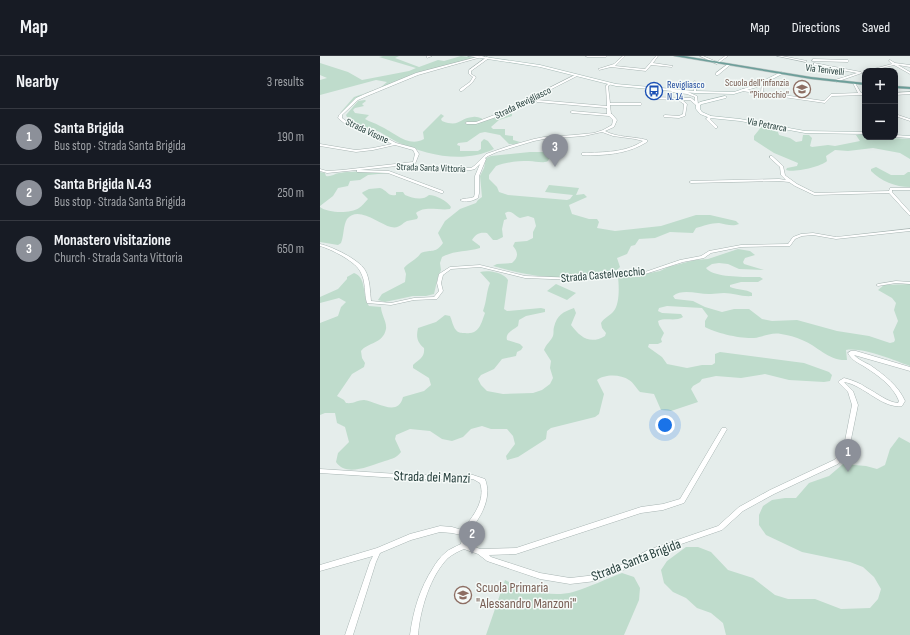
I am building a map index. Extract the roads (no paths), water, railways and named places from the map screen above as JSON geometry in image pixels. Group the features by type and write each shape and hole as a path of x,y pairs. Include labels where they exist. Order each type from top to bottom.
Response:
{"main road":[{"name":"Via Tenivelli","path":"676,56 690,58 701,57 717,63 782,74 862,84"},
{"path":"898,87 910,88"}],"street":[{"name":"Strada Revigliasco","path":"470,56 540,66 610,84 726,95"},
{"path":"587,56 606,56"},
{"path":"599,69 615,65 624,56"},
{"path":"611,66 646,70 657,56"},
{"path":"717,63 727,56"},
{"path":"778,56 860,73"},
{"path":"890,56 891,64"},
{"path":"461,90 471,83 475,77 470,74 470,72 484,57"},
{"name":"Strada Visone","path":"320,170 327,172 373,166 414,163 417,154 414,149 395,144 374,133 345,122 340,118 357,99 366,95 421,73 484,57"},
{"path":"812,62 822,60 848,61"},
{"path":"651,64 672,66"},
{"path":"891,64 910,73"},
{"path":"881,68 891,64 910,66"},
{"path":"717,74 729,65"},
{"path":"836,81 860,73"},
{"path":"697,104 726,95 735,95 734,93 763,83 782,74"},
{"path":"856,74 862,75"},
{"name":"Strada Revigliasco","path":"577,76 538,99 608,106"},
{"name":"Strada Revigliasco","path":"467,123 476,123 498,115 577,76"},
{"path":"695,92 696,82"},
{"path":"762,92 763,83"},
{"path":"742,90 825,102 831,95 860,94 854,83"},
{"path":"602,131 614,124 615,120 611,115 608,106 607,86 610,84"},
{"name":"Strada Revigliasco","path":"671,90 692,94 696,97 697,104"},
{"path":"898,94 910,93"},
{"path":"650,98 691,98 697,104 699,111 710,117 708,119 716,127"},
{"path":"665,116 684,115 686,104 679,99"},
{"path":"608,106 641,104"},
{"path":"572,112 611,115"},
{"path":"898,116 910,120"},
{"name":"Via Petrarca","path":"710,117 805,132 862,133"},
{"path":"583,154 628,149 641,145 646,141 641,139 615,137 602,131"},
{"name":"Strada Santa Vittoria","path":"373,166 471,169 475,168 488,154 535,140 589,135 602,131"},
{"path":"898,136 910,137"},
{"path":"320,145 356,151 395,144"},
{"path":"771,157 782,167 783,175 790,182"},
{"name":"Strada Santa Vittoria","path":"462,200 476,198 477,176 484,158"},
{"path":"356,169 357,171 388,172 442,192"},
{"path":"691,182 779,180 790,182 814,194 890,192 891,189 896,188 910,189"},
{"path":"890,192 910,214"},
{"name":"Strada Castelvecchio","path":"320,245 332,249 362,269 366,281 369,302 391,304 414,299 435,298 441,292 439,283 441,274 450,268 480,266 525,277 577,279 615,273 646,273 682,261 702,258 710,252 729,250 741,246 789,245 794,238 801,235 813,234 830,238 840,238 910,230"},
{"path":"878,285 896,282 910,283"},
{"name":"Strada Santa Brigida","path":"464,546 480,552 490,559 540,576 570,581 596,578 621,568 650,552 720,528 741,509 772,492 836,462 846,452 855,405 850,391 841,382 844,380 849,381 896,406 900,405 902,401 901,397 894,388 870,368 852,357 851,353 856,352 910,369"},
{"path":"480,552 516,551 641,510 675,504 682,501 724,429"},
{"name":"Strada dei Manzi","path":"320,471 413,477 473,477 483,481 486,486 483,502 472,523 463,533"},
{"path":"320,568 378,551 397,542 440,529 463,533 465,538 464,546 455,550 446,557 425,589 414,623 414,635"},
{"path":"349,635 378,551"}],"place":[{"name":"Scuola dell’infanzia ”Pinocchio\"","path":"802,89"},
{"name":"Revigliasco N. 14","path":"654,91"},
{"name":"Monastero visitazione","path":"555,167"},
{"name":"Santa Brigida","path":"848,472"},
{"name":"Santa Brigida N.43","path":"472,554"},
{"name":"Scuola Primaria \"Alessandro Manzoni\"","path":"463,595"}]}
